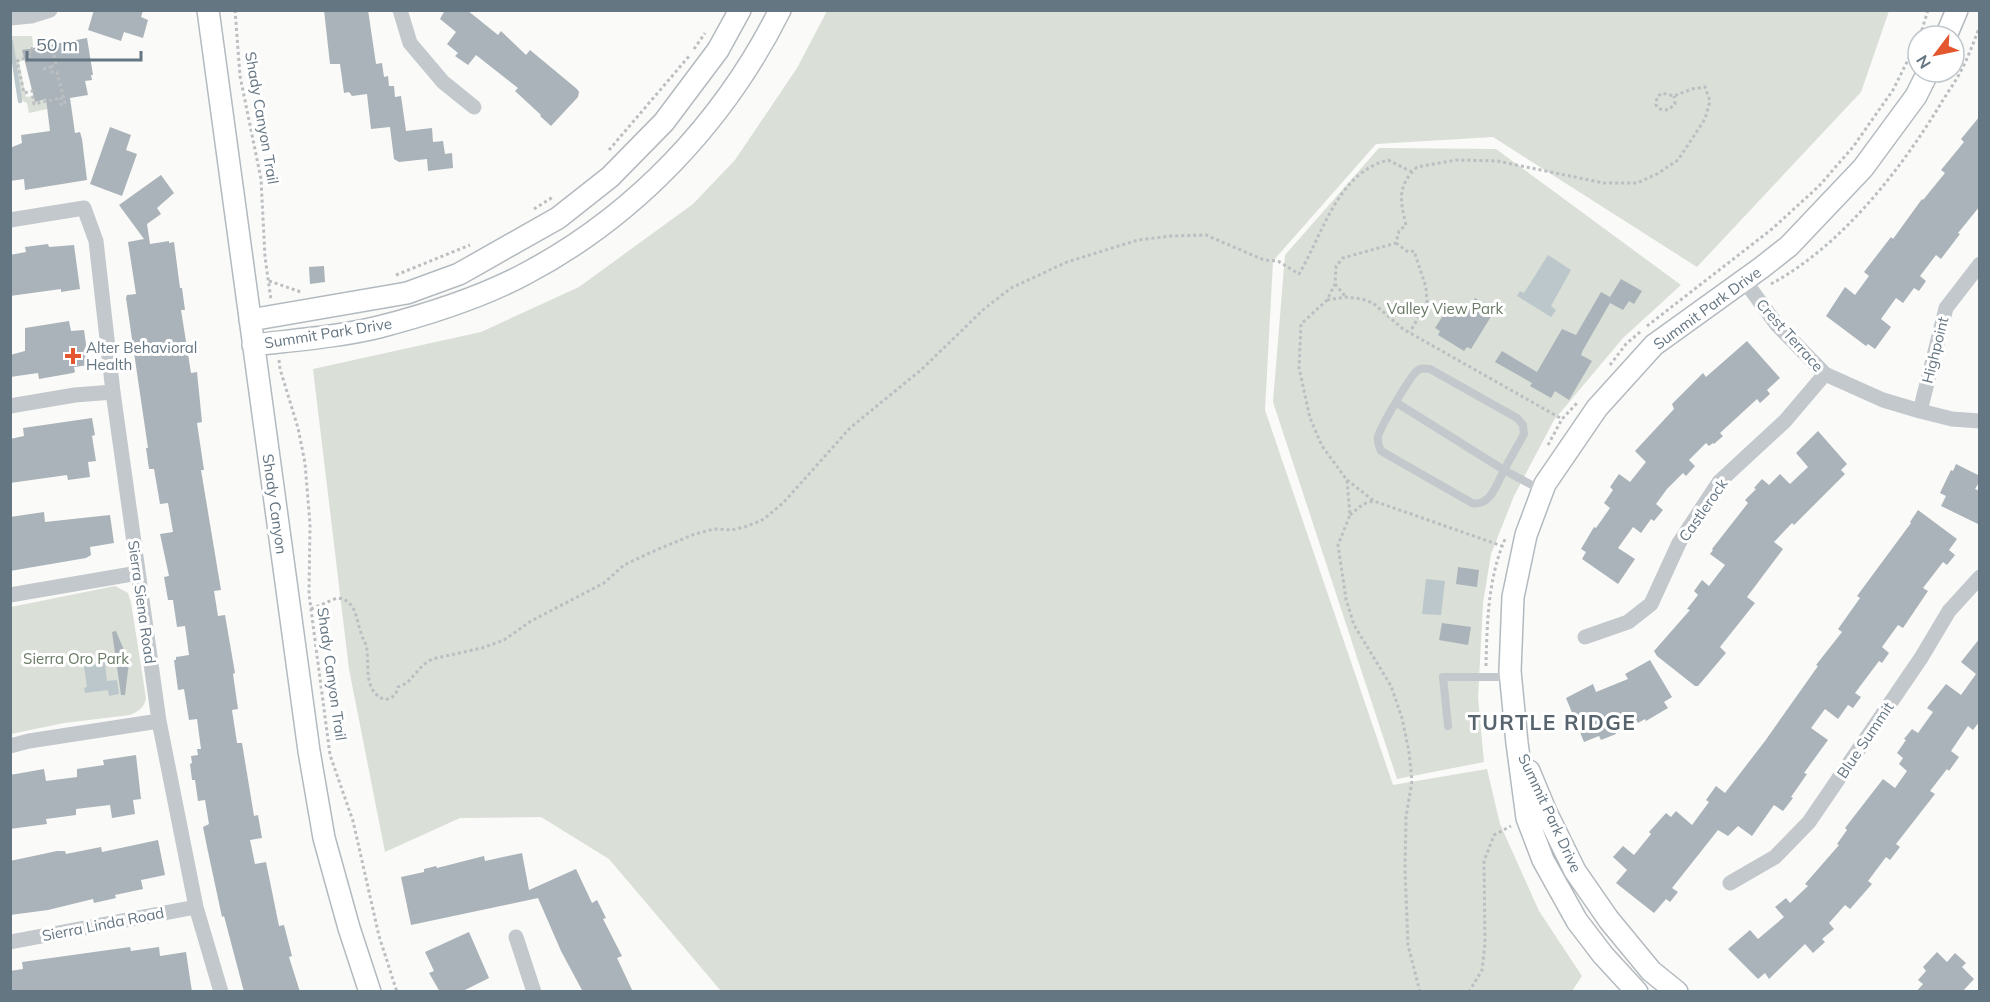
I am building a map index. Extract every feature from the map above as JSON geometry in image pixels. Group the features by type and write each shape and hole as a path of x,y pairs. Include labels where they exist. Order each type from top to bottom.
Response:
{"street":[{"path":"10,18 31,16 50,10"},
{"name":"Shady Canyon","path":"208,10 309,751 324,838 349,928 370,992"},
{"path":"400,10 410,43 443,82 474,107"},
{"name":"Summit Park Drive","path":"250,320 407,293 459,274 558,218 610,177 664,122 718,50 740,10"},
{"name":"Summit Park Drive","path":"254,345 331,336 378,327 433,312 524,274 569,247 612,218 647,188 701,132 750,64 780,10"},
{"path":"1951,24 1957,10"},
{"name":"Summit Park Drive","path":"1634,991 1577,921 1543,860 1527,818 1510,677 1513,597 1526,535 1545,484 1597,408 1654,345 1789,246 1863,168 1916,96 1922,84"},
{"name":"Sierra Siena Road","path":"10,220 84,208 96,241 113,392 159,721 196,907 221,992"},
{"name":"Highpoint","path":"1920,411 1946,308 1980,264"},
{"name":"Crest Terrace","path":"1744,280 1777,325 1825,374 1883,400 1952,419 1980,421"},
{"name":"Castlerock","path":"1585,637 1628,622 1651,604 1679,543 1719,482 1785,421 1825,374"},
{"path":"10,406 75,395 113,392"},
{"path":"10,595 138,573"},
{"name":"Blue Summit","path":"1730,883 1775,857 1809,822 1921,658 1949,611 1980,577"},
{"path":"10,746 159,721"},
{"name":"Summit Park Drive","path":"1517,743 1546,812 1575,871 1609,920 1651,971 1677,992"},
{"name":"Sierra Linda Road","path":"10,942 196,907"},
{"path":"516,937 534,992"},
{"path":"1634,991 1651,971"}],"lane":[{"path":"1421,368 1430,369 1517,418 1523,425 1524,434 1504,470 1486,501 1479,505 1381,451 1377,443 1378,435 1415,372 1421,368"},
{"path":"1397,403 1542,491"},
{"path":"1448,726 1443,677 1510,677"}],"path":[{"name":"Shady Canyon Trail","path":"235,10 239,67 260,171 265,257 271,302"},
{"path":"1972,30 1980,27"},
{"path":"608,151 689,56 707,30"},
{"path":"39,47 29,49 31,56 17,61 24,93 32,91 34,104 65,98 66,107"},
{"path":"48,67 56,64 53,50"},
{"path":"48,67 52,72 57,72 61,106"},
{"path":"48,67 49,75"},
{"path":"1396,243 1399,231 1406,225 1401,205 1401,190 1417,167 1456,160 1497,161 1604,183 1637,183 1657,174 1678,160 1705,119 1710,101 1705,87 1674,96 1662,93 1657,97 1656,105 1659,109 1668,110 1675,104 1674,96"},
{"path":"311,609 337,598 353,606 366,643 367,675 374,693 386,700 393,698 398,687 407,683 423,665 432,659 482,648 504,640 531,621 604,583 624,565 695,534 714,529 732,530 764,519 784,502 850,428 892,395 984,309 1011,288 1068,262 1138,240 1171,236 1206,236 1264,260 1278,261 1299,274 1341,194 1359,176 1376,163 1388,160 1412,172"},
{"path":"533,210 561,191"},
{"path":"387,278 477,242"},
{"path":"1396,243 1343,258 1336,266 1335,284 1327,300 1301,324 1299,368 1310,418 1322,446 1347,480 1374,501 1502,546"},
{"path":"1396,243 1408,252 1414,250 1426,287 1427,302 1410,332"},
{"path":"269,281 293,290 307,292"},
{"path":"1335,284 1346,297"},
{"path":"1327,300 1346,297 1373,303 1410,332 1562,419"},
{"name":"Shady Canyon Trail","path":"279,354 280,369 298,428 307,484 310,524 308,582 330,755 353,821 379,936 397,992"},
{"path":"1347,480 1350,515 1338,545 1346,599 1354,625 1391,686 1402,718 1409,752 1412,781 1406,817 1405,870 1408,945 1420,992"},
{"path":"1350,515 1363,504 1374,501"},
{"path":"1469,992 1482,970 1485,944 1484,861 1494,835 1527,818"}],"green space":[{"path":"827,11 1889,11 1861,92 1697,267 1493,137 1376,144 1273,261 1265,410 1393,785 1487,769 1500,824 1539,911 1582,976 1572,991 721,991 609,859 541,817 460,818 385,852 349,669 313,369 481,332 579,287 693,204 735,160 797,68"},
{"path":"10,36 32,36 33,46 28,48 29,58 19,62 26,97 33,96 35,102 59,96 61,106 29,113 27,103 20,97"},
{"name":"Valley View Park","path":"1379,148 1496,149 1681,285 1623,338 1554,420 1514,496 1491,554 1483,603 1478,698 1484,762 1397,779 1273,402 1285,255"},
{"name":"Sierra Oro Park","path":"115,586 128,593 131,603 146,698 142,707 130,715 64,723 11,734 11,607"}],"shaded area":[{"path":"1548,255 1571,270 1551,306 1556,310 1551,317 1517,296 1520,291 1524,293"},
{"path":"1426,579 1445,581 1441,615 1422,614"},
{"path":"104,656 107,681 117,680 119,694 109,696 108,690 85,693 84,688 87,687 83,659"}],"building":[{"path":"94,10 143,10 141,17 148,20 143,38 124,32 121,41 88,30"},
{"path":"324,10 368,10 376,64 382,63 384,77 388,76 389,86 394,86 395,97 401,96 406,131 432,128 433,142 443,141 445,154 452,153 453,168 428,171 427,159 399,162 394,159 390,127 371,129 367,94 352,96 349,92 344,93 340,64 330,64"},
{"path":"445,10 467,10 498,35 501,31 526,55 530,50 577,89 578,97 551,126 515,91 518,88 476,55 468,65 455,56 458,53 447,44 456,32 440,19"},
{"path":"87,38 93,75 91,75 92,80 85,81 88,95 70,98 75,133 80,132 82,139 87,180 25,190 24,179 10,181 10,148 22,143 21,135 50,131 46,99 35,102 22,50"},
{"path":"1980,116 1980,206 1941,259 1936,255 1920,276 1926,281 1919,291 1914,288 1903,303 1896,298 1881,319 1891,327 1875,349 1868,344 1866,346 1826,316 1845,287 1855,295 1869,276 1864,272 1945,173 1941,170 1964,142 1961,139"},
{"path":"110,127 131,135 126,150 137,154 122,196 90,184"},
{"path":"161,175 174,193 157,208 161,214 147,224 150,244 174,242 185,310 181,310 191,373 197,372 202,422 197,423 204,470 201,470 221,590 214,591 218,616 225,615 235,673 233,674 238,709 232,710 237,743 242,743 254,816 258,815 262,838 250,840 255,864 266,862 279,926 284,925 292,956 289,957 300,992 244,992 224,916 222,917 207,847 203,827 209,824 205,800 198,801 195,780 192,780 191,756 198,755 197,749 201,749 197,719 189,720 184,689 178,690 174,660 176,657 189,655 185,626 177,627 173,600 168,600 164,577 169,576 160,534 173,532 168,503 160,504 154,469 149,469 146,448 148,448 126,298 127,295 136,294 128,242 144,239 119,205"},
{"path":"48,244 49,247 74,245 80,289 61,292 61,289 10,296 10,255 26,252 25,247"},
{"path":"324,266 325,282 310,284 309,267"},
{"path":"1621,279 1642,291 1634,304 1629,301 1623,310 1610,303 1583,350 1581,355 1592,361 1569,400 1555,391 1551,398 1530,386 1532,383 1495,362 1502,351 1537,372 1562,329 1576,335 1601,292 1610,297"},
{"path":"1475,298 1495,310 1471,349 1467,347 1464,351 1438,335 1440,331 1435,328 1449,306 1465,315"},
{"path":"69,321 71,331 84,330 89,365 74,367 75,372 73,373 39,379 38,373 10,377 10,355 25,351 25,328"},
{"path":"1747,341 1780,378 1767,390 1770,394 1760,403 1757,399 1720,433 1723,436 1714,444 1709,446 1706,443 1689,460 1695,466 1686,476 1683,473 1667,489 1656,504 1663,510 1654,521 1651,519 1641,533 1633,527 1618,548 1635,559 1618,584 1582,559 1586,552 1581,549 1594,527 1596,528 1610,508 1604,503 1613,490 1610,487 1619,474 1630,482 1646,462 1635,451 1674,409 1672,404 1703,373 1706,377"},
{"path":"92,418 96,461 88,462 90,477 68,480 67,475 10,483 10,439 24,436 23,428"},
{"path":"1818,431 1847,464 1841,470 1845,474 1774,542 1783,549 1747,597 1755,603 1720,647 1726,653 1698,686 1695,686 1657,656 1654,651 1690,610 1687,609 1698,595 1694,591 1702,580 1709,586 1725,565 1710,554 1748,503 1745,500 1762,479 1769,485 1780,474 1790,484 1808,467 1796,453"},
{"path":"1956,464 1980,476 1975,489 1980,491 1980,525 1941,506 1946,496 1940,493"},
{"path":"1918,510 1957,539 1949,550 1955,555 1947,565 1943,562 1923,588 1928,591 1903,628 1898,625 1882,647 1889,653 1882,663 1879,661 1855,693 1861,697 1853,708 1848,705 1838,719 1825,709 1811,728 1828,740 1804,773 1807,774 1783,811 1774,805 1752,836 1738,826 1728,836 1718,830 1672,888 1678,892 1670,902 1666,899 1654,913 1616,883 1627,870 1613,857 1623,846 1634,855 1651,834 1649,832 1666,813 1671,817 1676,811 1692,825 1709,802 1706,800 1716,786 1725,793 1842,632 1838,629 1860,598 1857,596 1911,523"},
{"path":"44,512 45,522 110,515 114,543 90,547 91,555 86,558 10,571 10,517"},
{"path":"1458,567 1479,570 1477,587 1456,584"},
{"path":"1442,623 1471,627 1468,645 1439,640"},
{"path":"116,631 129,662 125,695 121,695 112,632"},
{"path":"1980,638 1980,721 1973,730 1968,726 1951,751 1959,757 1930,791 1935,794 1896,844 1900,847 1890,860 1886,857 1868,881 1872,884 1850,909 1845,905 1829,923 1834,929 1822,939 1825,942 1813,953 1805,944 1769,979 1765,973 1758,979 1728,949 1750,930 1758,939 1784,917 1775,907 1786,898 1790,903 1808,886 1805,884 1839,845 1837,844 1847,830 1845,828 1883,779 1895,788 1907,771 1899,764 1903,758 1897,753 1906,740 1904,739 1912,729 1918,733 1933,712 1927,708 1946,684 1961,695 1976,674 1961,662"},
{"path":"1650,660 1672,697 1664,702 1668,708 1638,723 1631,713 1611,721 1616,734 1601,740 1599,736 1584,742 1566,698 1593,684 1596,692 1628,679 1625,674"},
{"path":"136,755 141,799 133,800 135,814 112,818 110,805 76,809 76,815 46,819 47,824 10,829 10,775 44,769 46,781 77,777 77,769 104,765 103,760"},
{"path":"158,840 165,875 141,880 143,889 115,895 116,898 94,903 93,899 48,910 10,915 10,861 57,851 65,851 66,854 101,847 102,852"},
{"path":"522,853 529,890 576,869 592,903 597,900 606,918 603,919 622,956 617,958 633,992 583,992 561,951 538,898 411,925 401,877 424,872 424,869 484,856 485,861"},
{"path":"469,932 489,978 461,992 440,992 429,973 434,971 425,952"},
{"path":"130,947 131,951 159,947 160,956 186,952 192,992 10,992 10,971 23,969 22,962"},
{"path":"1937,952 1947,962 1955,953 1966,963 1962,967 1974,979 1962,992 1916,992 1923,984 1918,980 1926,971 1923,967"}],"waterway":[{"path":"11,42 20,101"}],"place":[{"name":"Alter Behavioral Health","path":"73,356"}],"district":[{"name":"TURTLE RIDGE","path":"1552,722"}]}
